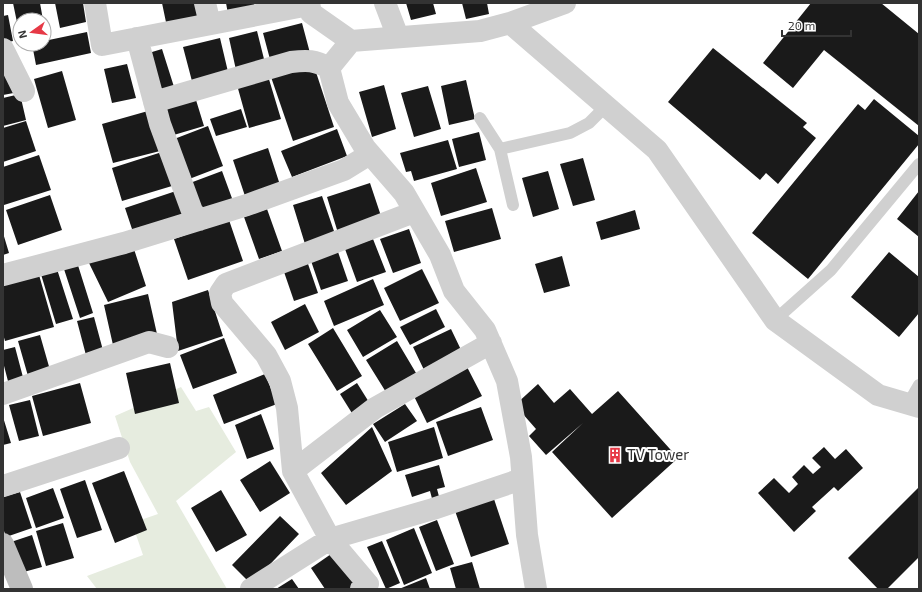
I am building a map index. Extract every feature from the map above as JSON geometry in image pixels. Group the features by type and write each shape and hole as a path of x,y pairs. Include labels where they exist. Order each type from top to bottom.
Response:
{"street":[{"path":"95,3 102,45 309,4 311,13 351,41 480,31 510,23 565,3"},
{"path":"205,3 210,24"},
{"path":"385,3 398,37"},
{"path":"510,23 657,150 774,320 878,395 914,406"},
{"path":"137,38 160,124 192,211 199,220"},
{"path":"329,68 351,41"},
{"path":"3,50 24,91"},
{"path":"154,102 291,62 312,60 329,68"},
{"path":"329,68 338,103 370,154 404,193 440,255 454,291 485,330 507,381 521,457 527,535 536,589"},
{"path":"3,275 124,243 247,205 344,170 370,154"},
{"path":"361,589 368,584 330,539 293,470 287,408 280,381 266,355 222,304 220,293 226,284 414,212"},
{"path":"3,394 149,342 168,347"},
{"path":"293,470 375,408 490,343"},
{"path":"3,486 119,448"},
{"path":"251,589 330,539 433,509 522,479"},
{"path":"3,544 22,589"}],"lane":[{"path":"500,149 570,133 589,123 606,106"},
{"path":"480,118 500,149 513,205"},
{"path":"774,320 831,270 919,164"},
{"path":"914,406 919,385"}],"shaded area":[{"path":"181,387 196,411 209,407 236,452 176,501 227,589 97,589 87,576 143,555 132,523 158,514 130,462 115,416"}],"building":[{"path":"13,3 40,3 42,12 15,12"},
{"path":"55,3 83,3 86,22 60,28"},
{"path":"162,3 197,3 200,20 167,27"},
{"path":"226,3 254,3 255,9 228,14"},
{"path":"406,3 433,3 436,14 411,20"},
{"path":"462,3 487,3 489,14 466,19"},
{"path":"811,3 881,3 919,34 919,126 824,50 793,88 763,63"},
{"path":"8,15 12,41 3,43 3,16"},
{"path":"302,23 310,53 271,63 263,33"},
{"path":"257,31 265,63 236,70 229,38"},
{"path":"87,32 91,53 36,65 34,52 52,52 52,39"},
{"path":"220,38 229,76 193,85 183,47"},
{"path":"713,48 807,123 803,127 816,138 778,184 766,173 760,180 668,102"},
{"path":"162,49 175,90 155,96 142,55"},
{"path":"313,63 334,127 293,141 271,77"},
{"path":"127,64 136,98 112,103 104,69"},
{"path":"3,65 19,92 3,95"},
{"path":"62,71 76,120 48,128 34,79"},
{"path":"268,76 281,119 249,128 237,85"},
{"path":"466,80 475,119 449,125 441,86"},
{"path":"384,85 396,129 372,137 359,92"},
{"path":"428,86 441,129 414,137 401,93"},
{"path":"20,94 26,120 3,126 3,98"},
{"path":"874,99 919,136 919,144 808,279 752,233 858,104 865,110"},
{"path":"196,100 204,126 167,137 159,111"},
{"path":"241,109 247,127 216,136 210,119"},
{"path":"148,111 160,151 113,163 102,124"},
{"path":"26,121 36,151 3,162 3,128"},
{"path":"208,126 223,166 184,181 169,141"},
{"path":"337,129 347,156 292,177 281,151"},
{"path":"479,132 486,160 459,167 452,139"},
{"path":"448,140 457,169 414,181 411,171 406,172 400,153"},
{"path":"268,148 280,185 245,196 233,160"},
{"path":"162,152 172,186 122,201 112,168"},
{"path":"39,155 51,190 4,205 3,167"},
{"path":"583,158 595,200 573,206 560,164"},
{"path":"476,168 487,202 441,216 431,183"},
{"path":"222,171 233,201 201,212 190,183"},
{"path":"548,171 559,209 533,217 522,178"},
{"path":"370,183 382,219 338,233 327,197"},
{"path":"176,191 186,220 135,238 125,208"},
{"path":"919,191 919,237 897,219"},
{"path":"50,195 62,230 18,245 6,210"},
{"path":"322,196 335,234 305,244 293,205"},
{"path":"492,208 501,239 454,252 445,221"},
{"path":"267,209 282,251 259,259 244,217"},
{"path":"635,210 640,229 601,240 596,222"},
{"path":"229,220 243,261 188,280 174,239"},
{"path":"409,229 421,263 393,273 380,239"},
{"path":"3,233 9,253 3,255"},
{"path":"373,239 386,272 357,282 345,249"},
{"path":"133,246 146,286 108,302 89,263"},
{"path":"337,249 348,281 321,290 310,258"},
{"path":"889,252 919,277 919,313 899,337 851,297"},
{"path":"562,256 570,286 544,293 535,264"},
{"path":"76,259 93,313 80,318 62,263"},
{"path":"307,261 318,293 294,301 283,269"},
{"path":"56,266 73,319 56,324 40,271"},
{"path":"422,269 439,303 400,321 384,288"},
{"path":"39,275 54,327 5,341 3,334 3,285"},
{"path":"373,279 384,305 334,326 324,301"},
{"path":"208,290 223,336 178,351 172,302"},
{"path":"148,294 157,334 113,345 104,305"},
{"path":"305,304 319,332 285,350 271,322"},
{"path":"436,309 445,327 410,345 400,327"},
{"path":"380,310 397,337 363,357 347,330"},
{"path":"94,317 104,354 87,359 77,321"},
{"path":"333,328 362,376 337,391 308,344"},
{"path":"451,329 463,354 425,372 413,347"},
{"path":"40,335 50,370 28,376 18,341"},
{"path":"224,338 237,373 193,389 180,355"},
{"path":"397,341 419,378 389,397 366,360"},
{"path":"15,347 24,381 9,385 3,362 3,350"},
{"path":"170,363 179,403 135,414 126,373"},
{"path":"466,365 482,396 427,423 412,392"},
{"path":"265,374 277,404 224,424 213,395"},
{"path":"80,383 91,423 43,436 32,396"},
{"path":"357,383 372,407 355,418 340,394"},
{"name":"TV Tower","path":"538,384 554,403 570,389 592,414 618,391 678,458 612,518 552,452 583,423 546,455 529,436 536,429 515,405"},
{"path":"30,400 39,436 19,441 9,405"},
{"path":"405,404 417,421 385,442 373,424"},
{"path":"481,407 493,440 448,456 436,422"},
{"path":"261,414 274,449 247,459 235,425"},
{"path":"3,417 11,443 3,445"},
{"path":"372,427 392,471 346,505 321,473"},
{"path":"434,427 443,458 397,472 388,442"},
{"path":"824,447 835,459 846,449 863,468 838,491 834,487 812,507 816,511 794,532 758,493 774,478 789,493 798,484 792,477 804,465 813,474 821,467 812,458"},
{"path":"270,461 290,493 260,512 240,480"},
{"path":"439,465 445,487 437,489 441,504 434,506 430,491 412,497 405,475"},
{"path":"124,471 147,530 115,543 92,483"},
{"path":"85,480 102,530 77,538 60,489"},
{"path":"919,487 919,559 918,558 887,589 878,589 848,558"},
{"path":"53,488 64,518 36,528 26,498"},
{"path":"221,490 247,535 216,552 191,508"},
{"path":"20,492 32,528 6,537 3,528 3,497"},
{"path":"492,493 509,544 471,557 453,505"},
{"path":"280,516 299,534 251,584 232,565"},
{"path":"437,520 454,564 436,571 419,527"},
{"path":"63,523 74,558 46,566 36,531"},
{"path":"414,528 432,573 404,585 386,540"},
{"path":"32,535 42,567 20,573 11,542"},
{"path":"382,541 400,583 386,589 367,547"},
{"path":"334,552 357,584 350,589 325,589 311,568"},
{"path":"472,562 480,589 456,589 450,568"},
{"path":"426,578 430,589 399,589"},
{"path":"292,579 299,589 276,589"}],"place":[{"name":"TV Tower","path":"615,455"}]}
